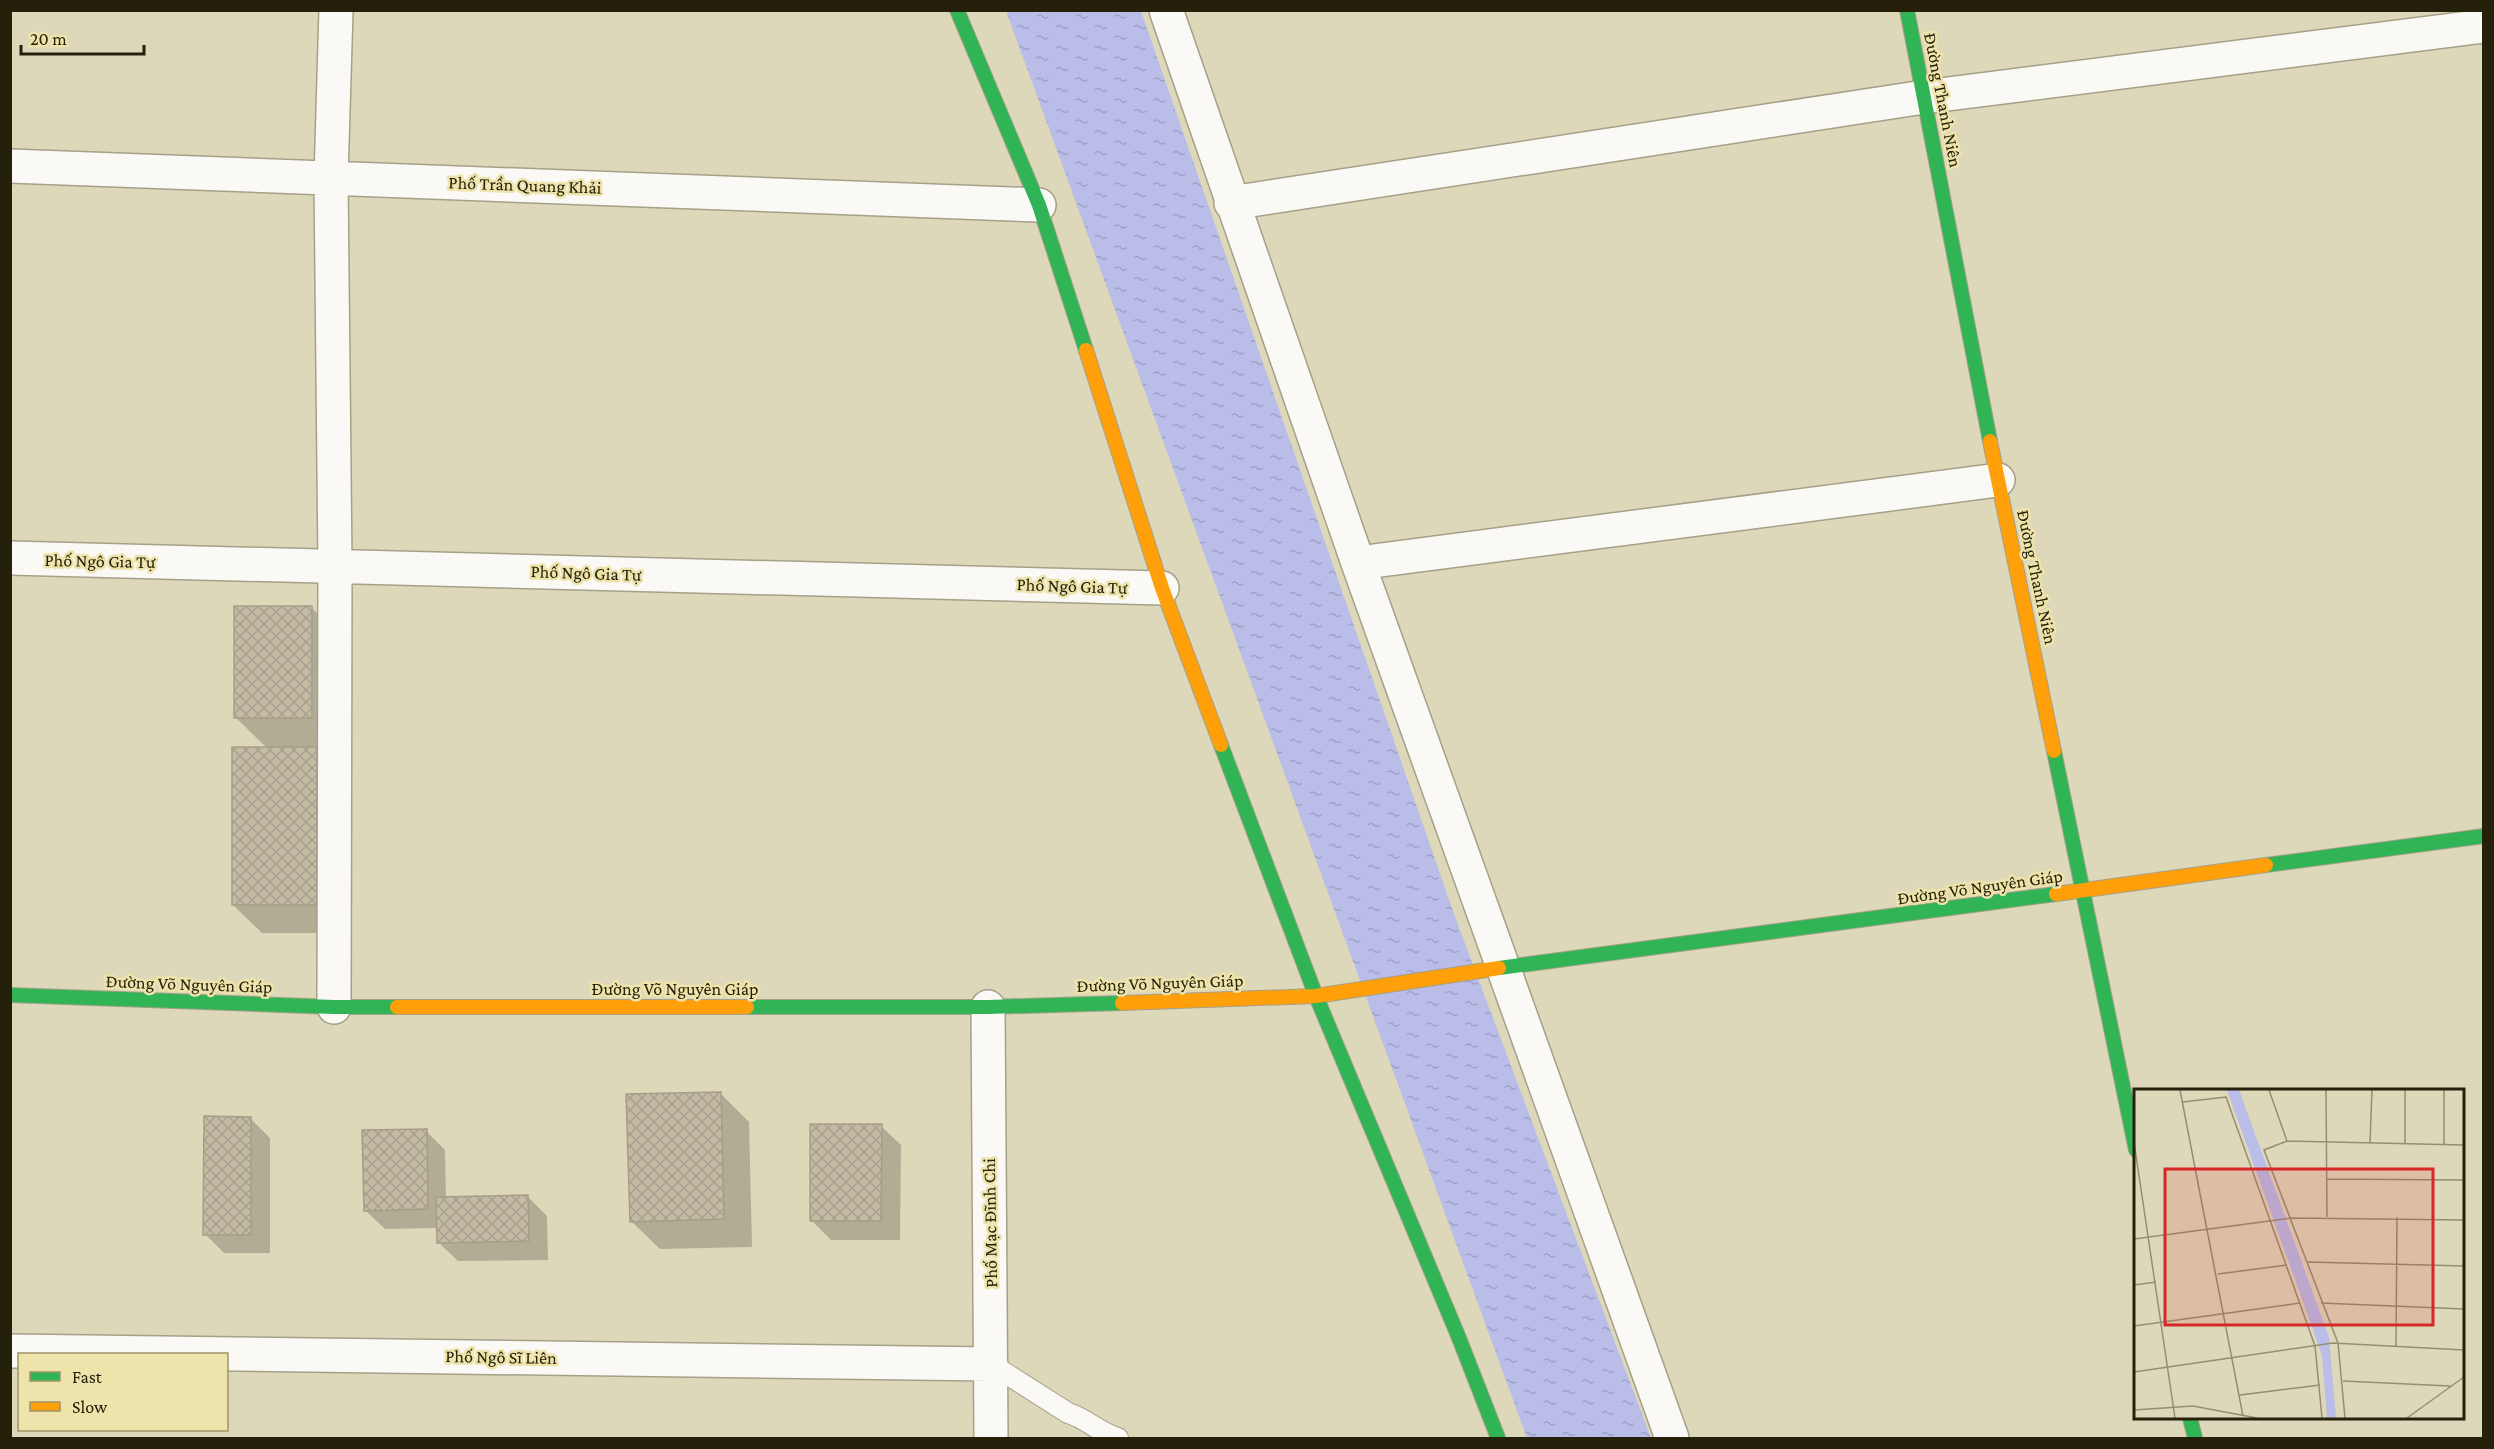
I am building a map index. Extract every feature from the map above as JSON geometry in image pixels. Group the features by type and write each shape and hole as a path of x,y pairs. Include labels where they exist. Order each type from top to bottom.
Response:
{"street":[{"path":"334,1007 335,567 331,178 336,10"},
{"path":"957,10 1039,205 1162,588 1316,996 1459,1338 1498,1438"},
{"path":"1166,10 1231,203 1358,563 1491,970 1672,1438"},
{"name":"Đường Thanh Niên","path":"1907,10 1998,480 2134,1140"},
{"path":"1231,203 1924,98 2484,26"},
{"name":"Phố Trần Quang Khải","path":"10,166 1039,205"},
{"path":"1358,563 1998,480"},
{"name":"Phố Ngô Gia Tự","path":"10,558 1162,588"},
{"name":"Đường Võ Nguyên Giáp","path":"10,995 334,1007 988,1007 1316,996 1491,970 2484,836"},
{"name":"Phố Mạc Đĩnh Chi","path":"988,1007 991,1438"},
{"name":"Phố Ngô Sĩ Liên","path":"10,1351 161,1353"},
{"name":"Phố Ngô Sĩ Liên","path":"228,1354 991,1364"},
{"path":"2190,1419 2194,1438"}],"lane":[{"path":"991,1364 1068,1413 1081,1417 1102,1434 1118,1438"}],"water":[{"path":"1006,11 1141,11 1455,917 1651,1438 1527,1438"}],"building":[{"path":"234,606 312,606 312,718 234,718"},
{"path":"232,747 317,747 317,905 232,905"},
{"path":"721,1092 724,1219 630,1222 626,1094"},
{"path":"204,1116 251,1117 251,1235 203,1235"},
{"path":"810,1124 882,1124 881,1221 810,1221"},
{"path":"427,1129 428,1209 364,1211 362,1130"},
{"path":"528,1195 529,1241 437,1243 436,1197"}],"traffic: fast":[{"path":"957,10 1039,205 1086,350"},
{"path":"1907,10 1990,441"},
{"path":"1221,745 1316,996 1459,1338 1498,1438"},
{"path":"2054,751 2134,1140"},
{"path":"2266,865 2484,836"},
{"path":"1499,968 2056,894"},
{"path":"10,995 334,1007 397,1007"},
{"path":"747,1007 988,1007 1122,1003"},
{"path":"2190,1419 2195,1438"}],"traffic: slow":[{"path":"1086,350 1162,588 1221,745"},
{"path":"1990,441 2054,751"},
{"path":"2056,894 2266,865"},
{"path":"1122,1003 1316,996 1499,968"},
{"path":"397,1007 747,1007"}]}
